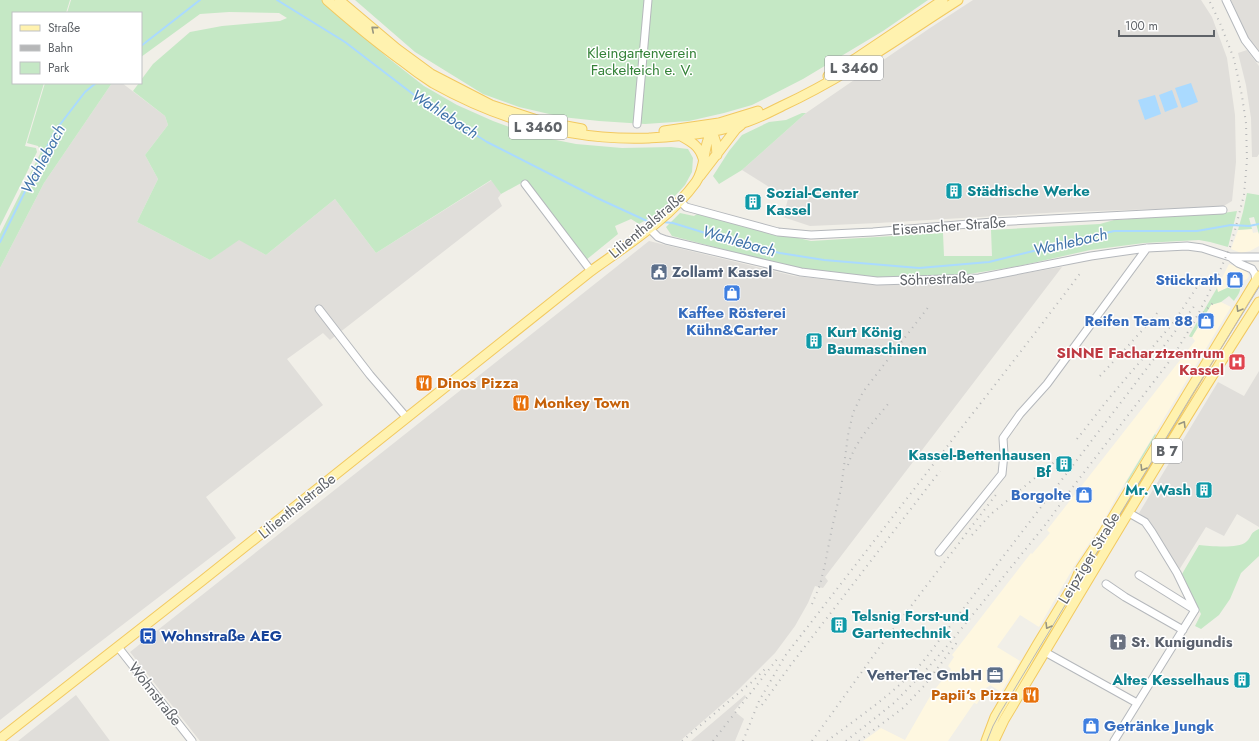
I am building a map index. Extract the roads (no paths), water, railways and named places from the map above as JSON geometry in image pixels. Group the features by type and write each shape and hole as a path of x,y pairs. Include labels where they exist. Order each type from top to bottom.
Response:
{"main road":[{"name":"L 3460","path":"327,0 370,38 432,82 478,106 535,126 557,131 595,137 630,138 681,136 712,131 743,123 767,114 816,90 859,65 958,0"},
{"name":"L 3460","path":"339,0 397,50 431,74 491,105 544,122 585,130 630,133 664,131 719,123 760,110 809,87 855,59 943,0"},
{"name":"Lilienthalstraße","path":"0,739 591,271 653,224 680,201 697,180 706,143 712,131 719,123"},
{"path":"697,180 743,123"},
{"path":"664,131 712,131 718,149 717,155"},
{"path":"681,136 697,146 703,159"},
{"name":"Leipziger Straße","path":"986,741 995,717 1036,645 1258,279"},
{"name":"Leipziger Straße","path":"994,741 1004,720 1091,574 1211,377 1259,302"}],"street":[{"path":"637,124 648,0"},
{"path":"1226,0 1245,40 1259,58"},
{"path":"525,184 591,271"},
{"name":"Eisenacher Straße","path":"680,201 686,207 778,232 811,235 873,232 993,222 1223,210"},
{"name":"Söhrestraße","path":"653,224 658,237 666,240 801,272 877,281 978,278 1091,256 1147,248 1194,247 1230,257 1259,257"},
{"path":"939,552 1002,474 1004,454 1003,438 1020,414 1047,384 1147,248"},
{"name":"Söhrestraße","path":"1230,257 1238,263 1252,269 1258,279"},
{"path":"319,309 370,375 407,418"},
{"path":"1130,512 1145,522 1152,532 1174,568 1195,610"},
{"path":"1139,575 1195,610"},
{"path":"1106,584 1183,630"},
{"path":"1114,741 1195,610"},
{"name":"Wohnstraße","path":"118,647 192,741"},
{"path":"1045,652 1137,703"}],"water":[{"path":"1191,83 1198,102 1182,108 1175,88"},
{"path":"1172,90 1178,107 1165,112 1159,95"},
{"path":"1155,95 1161,114 1145,120 1138,100"}],"waterway":[{"name":"Wahlebach","path":"142,45 200,0"},
{"name":"Wahlebach","path":"277,0 345,42 422,101 487,142 597,198 647,221 654,221"},
{"name":"Wahlebach","path":"0,242 55,131 85,92 95,84"},
{"name":"Wahlebach","path":"662,222 673,223 734,242 780,253 824,260 919,268 989,262 1114,231 1197,231 1231,225 1249,226 1259,224"}],"tram line":[{"path":"987,741 1000,713 1259,287"}],"railway":[{"path":"846,741 894,703 924,672 949,644 1046,524 1172,358 1194,322 1219,273 1230,247 1244,195 1247,160 1246,123 1234,59 1209,0"},
{"path":"743,741 759,701 785,656 1082,271"},
{"path":"1077,439 1110,397 1173,323 1203,278"},
{"path":"1199,317 1214,302"},
{"path":"827,741 887,695 910,676 923,662 1196,304"},
{"path":"812,604 820,585 825,564 841,489 848,435 853,413 863,392 930,305"},
{"path":"1100,376 1151,321 1160,309"},
{"path":"848,465 860,440 870,425 888,404"},
{"path":"972,535 991,514 1058,459"},
{"path":"762,705 790,666 940,471"},
{"path":"812,741 879,648 998,492"},
{"path":"859,741 903,708 924,686 958,641"},
{"path":"713,741 778,658"},
{"path":"682,741 753,681 765,669"}],"place":[{"name":"Städtische Werke","path":"954,191"},
{"name":"Sozial-Center Kassel","path":"753,202"},
{"name":"Zollamt Kassel","path":"659,272"},
{"name":"Stückrath","path":"1235,280"},
{"name":"Kaffee Rösterei Kühn&Carter","path":"732,293"},
{"name":"Reifen Team 88","path":"1206,321"},
{"name":"Kurt König Baumaschinen","path":"814,341"},
{"name":"SINNE Facharztzentrum Kassel","path":"1237,362"},
{"name":"Dinos Pizza","path":"424,383"},
{"name":"Monkey Town","path":"521,403"},
{"name":"Kassel-Bettenhausen Bf","path":"1064,464"},
{"name":"Mr. Wash","path":"1204,490"},
{"name":"Borgolte","path":"1084,495"},
{"name":"Telsnig Forst-und Gartentechnik","path":"839,625"},
{"name":"Wohnstraße AEG","path":"148,636"},
{"name":"St. Kunigundis","path":"1118,642"},
{"name":"VetterTec GmbH","path":"995,675"},
{"name":"Altes Kesselhaus","path":"1242,680"},
{"name":"Papii‘s Pizza","path":"1031,695"},
{"name":"Getränke Jungk","path":"1091,726"}],"park label":[{"name":"Kleingartenverein Fackelteich e. V.","path":"642,62"}]}
